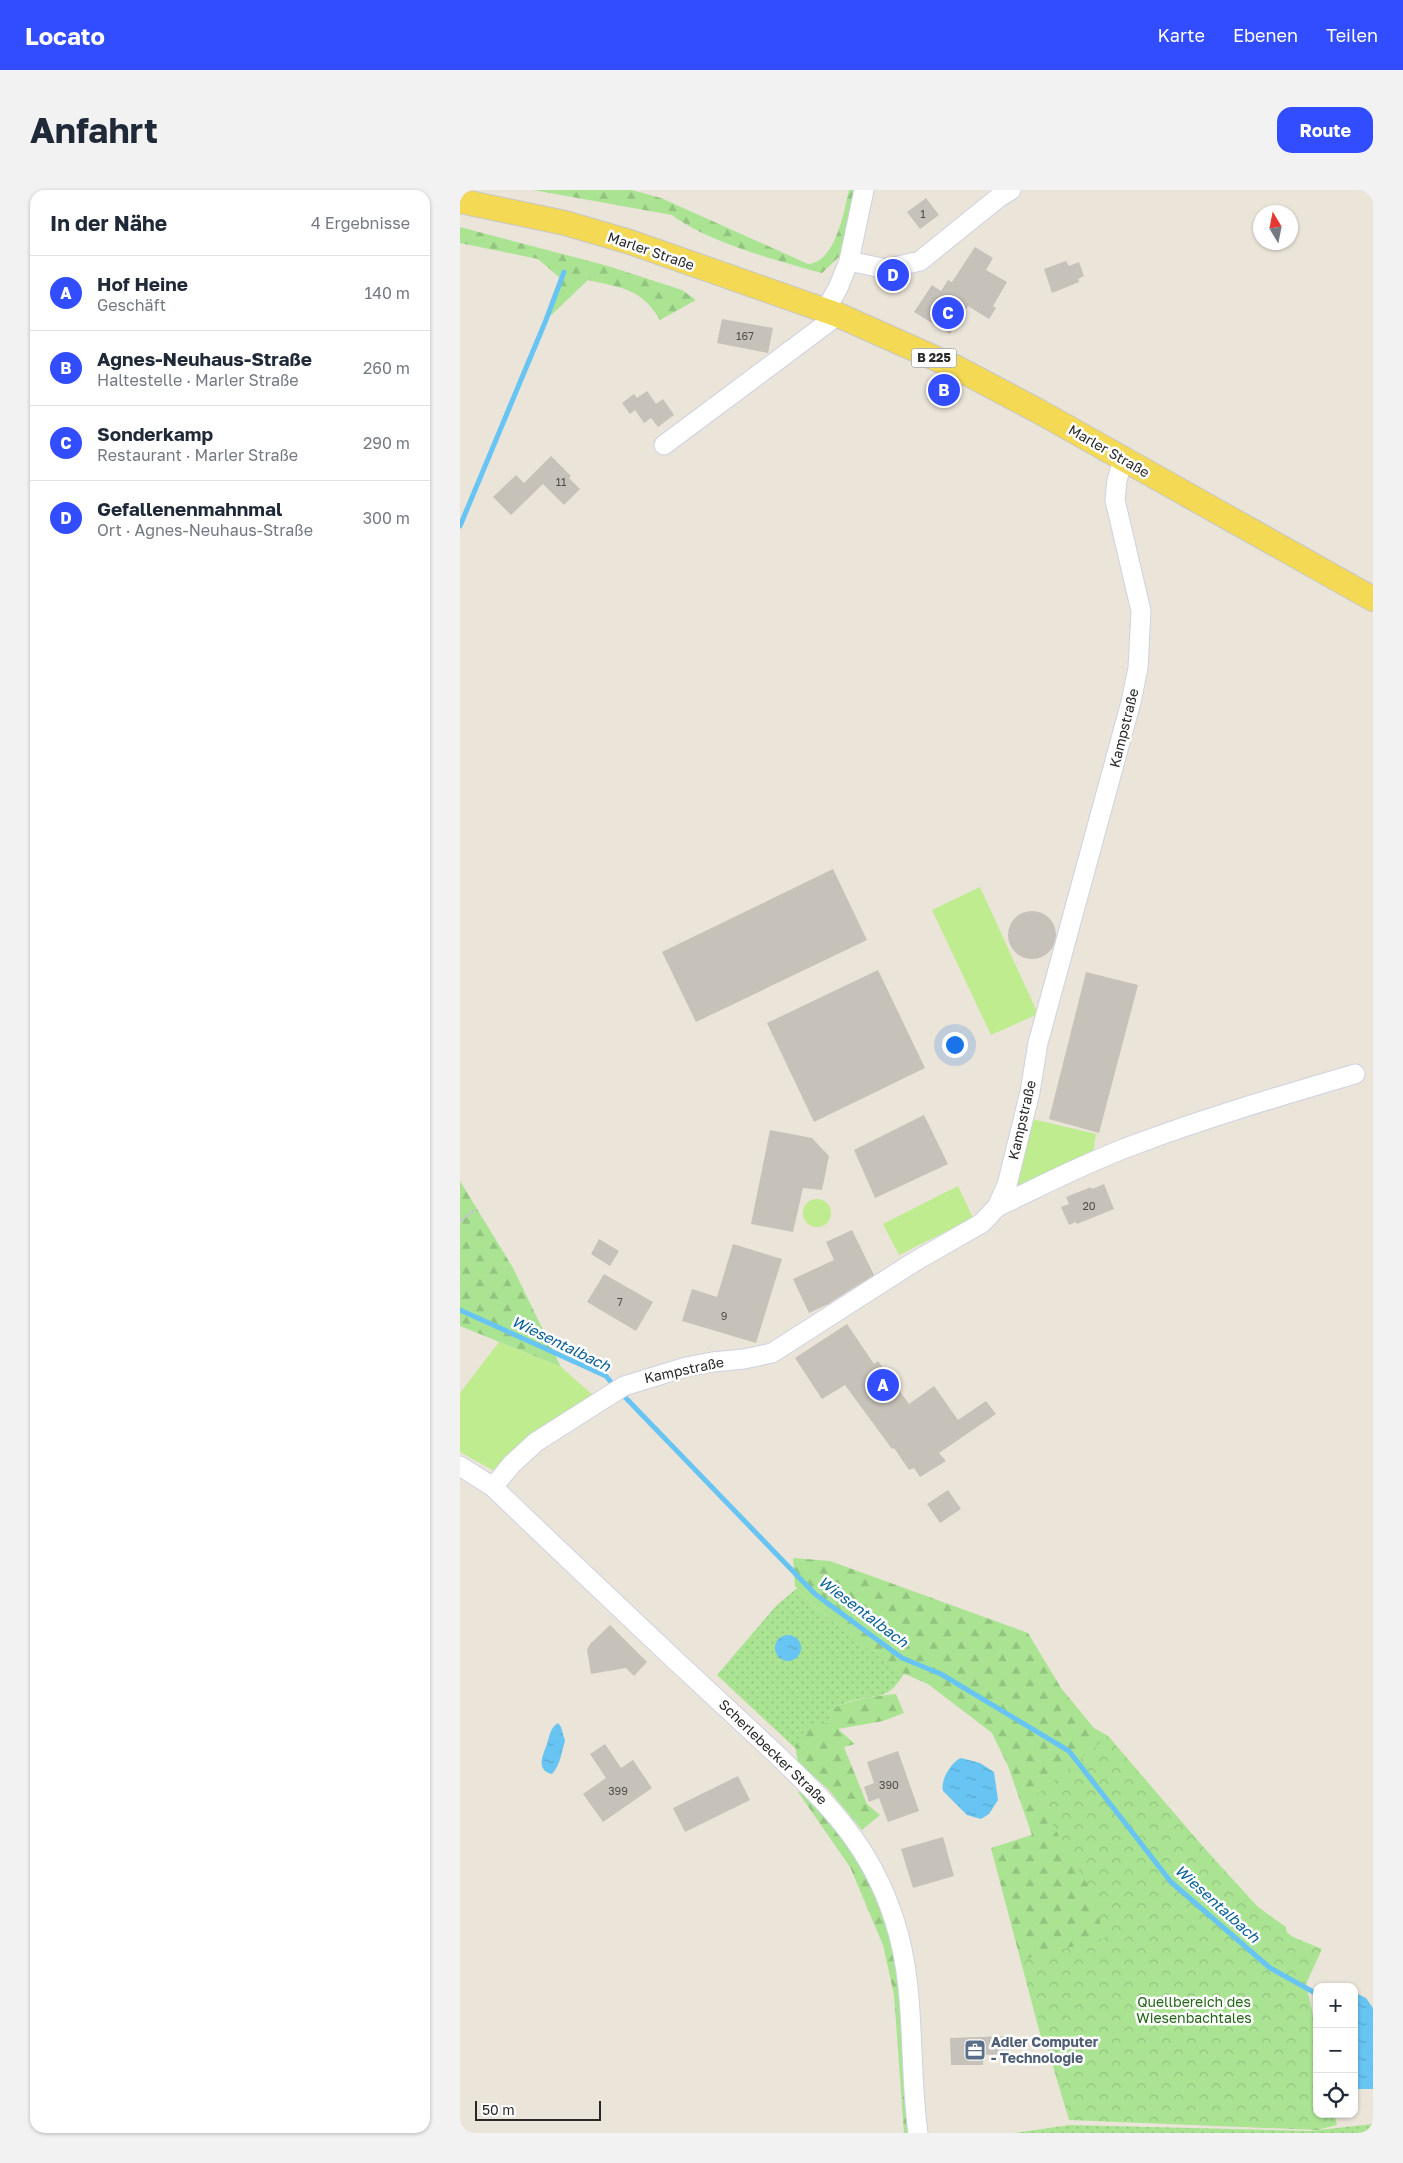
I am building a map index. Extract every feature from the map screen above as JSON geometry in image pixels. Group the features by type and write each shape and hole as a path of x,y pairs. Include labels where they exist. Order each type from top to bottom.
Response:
{"main road":[{"name":"Marler Straße","path":"460,201 566,223 630,242 831,313 957,368 1040,412 1373,599"}],"street":[{"path":"668,441 831,313 838,288 849,261 864,190"},
{"path":"849,261 886,269 920,261 998,198 1011,190"},
{"name":"Kampstraße","path":"493,1487 512,1464 536,1442 624,1386 686,1367 772,1353 914,1262 982,1223 997,1207 1007,1185 1030,1092 1038,1043 1132,702 1138,668 1141,611 1115,500 1117,480 1123,460"},
{"path":"997,1207 1073,1170 1130,1146 1246,1106 1355,1074"},
{"name":"Scherlebecker Straße","path":"460,1466 493,1487 808,1783 855,1838 878,1880 894,1919 902,1946 911,2022 918,2133"}],"path":[{"path":"460,1221 476,1209"}],"green space":[{"path":"533,190 632,190 661,198 808,264 818,261 826,255 837,234 849,190 859,190 844,252 822,273 744,250 705,234 672,215"},
{"path":"460,227 608,266 682,290 696,300 660,320 646,301 638,295 621,288 588,280 546,320 560,278 538,259 460,243"},
{"path":"980,887 1038,1014 991,1035 932,910"},
{"path":"1032,1119 1096,1134 1093,1152 1017,1187"},
{"path":"460,1181 513,1268 561,1367 460,1326"},
{"path":"958,1186 973,1218 899,1255 883,1224"},
{"path":"817,1199 827,1203 831,1213 827,1223 817,1227 807,1223 803,1213 807,1203"},
{"path":"499,1342 561,1367 595,1397 498,1473 460,1452 460,1393"},
{"path":"793,1558 830,1561 1028,1633 1061,1688 1094,1728 1108,1736 1136,1770 1200,1866 1286,1927 1298,2039 1044,2049 991,1848 1032,1835 1008,1766 992,1733 928,1684 898,1671 819,1611 795,1586"},
{"path":"797,1588 819,1611 904,1674 888,1692 878,1696 851,1701 828,1712 833,1722 795,1746 795,1748 717,1675 776,1606"},
{"path":"896,1694 904,1713 883,1721 838,1729 855,1744 844,1747 867,1804 880,1815 862,1830 828,1789 798,1762 795,1746 807,1727 832,1722 828,1712 836,1707 861,1699"},
{"name":"Quellbereich des Wiesenbachtales","path":"1108,1736 1206,1850 1268,1918 1293,1937 1322,1949 1306,1984 1313,2015 1313,2118 1336,2118 1337,2125 1317,2130 1069,2120 1021,1960 1105,1938 1090,1889 1044,1810 1033,1798"},
{"path":"798,1792 806,1792 836,1823 864,1867 892,1932 901,1986 912,2133 904,2133 894,1995 883,1945 850,1867"},
{"path":"1373,2124 1373,2133 1014,2133 1070,2125 1309,2131"}],"water":[{"path":"788,1635 797,1639 801,1648 797,1657 788,1661 779,1657 775,1648 779,1639"},
{"path":"558,1723 565,1741 559,1762 552,1774 543,1769 542,1757 550,1733"},
{"path":"961,1758 980,1763 994,1772 998,1800 989,1814 981,1819 967,1815 943,1791 943,1782 947,1772"},
{"path":"1358,1994 1366,1998 1373,2008 1373,2089 1358,2089"}],"building":[{"path":"926,198 939,215 920,229 907,212"},
{"path":"975,247 993,258 986,270 1007,282 993,306 996,308 989,319 968,306 950,334 914,312 932,285 941,291 948,280 952,282"},
{"path":"1066,261 1069,266 1079,262 1084,276 1078,279 1079,282 1052,293 1044,269"},
{"path":"722,319 773,328 768,353 717,343"},
{"path":"647,391 656,404 663,399 674,415 658,427 651,418 644,423 635,410 630,414 622,403 634,394 637,398"},
{"path":"551,456 571,476 569,478 580,489 564,505 543,484 511,515 493,497 516,475 524,483"},
{"path":"833,869 867,940 696,1022 662,952"},
{"path":"1027,911 1037,911 1049,918 1056,930 1056,940 1049,952 1037,959 1027,959 1019,955 1012,948 1008,940 1008,930 1012,922 1019,915"},
{"path":"878,970 925,1068 814,1122 767,1023"},
{"path":"1086,972 1138,985 1099,1133 1049,1119"},
{"path":"924,1115 948,1164 875,1198 854,1150"},
{"path":"770,1130 812,1138 829,1156 822,1190 803,1188 793,1232 751,1224"},
{"path":"1104,1184 1114,1209 1077,1224 1076,1222 1069,1225 1061,1207 1069,1204 1066,1197"},
{"path":"852,1230 874,1275 828,1304 809,1313 793,1279 834,1260 826,1242"},
{"path":"599,1239 619,1251 610,1266 591,1254"},
{"path":"733,1244 782,1259 756,1343 682,1321 692,1289 717,1297"},
{"path":"604,1274 653,1302 636,1331 587,1302"},
{"path":"847,1324 874,1364 878,1361 909,1404 934,1386 958,1420 986,1401 996,1414 939,1453 946,1461 920,1477 914,1468 909,1470 845,1385 822,1399 795,1358"},
{"path":"948,1490 961,1509 940,1523 927,1504"},
{"path":"610,1625 647,1662 634,1676 626,1668 591,1674 587,1650 590,1644"},
{"path":"605,1744 621,1768 633,1760 652,1788 603,1822 583,1794 606,1778 590,1754"},
{"path":"898,1751 919,1811 888,1822 879,1798 869,1802 864,1787 874,1783 867,1762"},
{"path":"738,1776 750,1800 685,1832 673,1808"},
{"path":"943,1837 954,1876 913,1888 901,1849"},
{"path":"1009,2036 1009,2054 983,2055 983,2065 951,2065 950,2038"}],"waterway":[{"path":"460,526 546,320 564,272"},
{"name":"Wiesentalbach","path":"460,1310 606,1376 615,1387"},
{"name":"Wiesentalbach","path":"621,1393 815,1594 902,1658 941,1674 1069,1751 1171,1882 1270,1968 1313,1992"}],"place":[{"name":"Gefallenenmahnmal","path":"893,275"},
{"name":"Sonderkamp","path":"948,313"},
{"name":"Agnes-Neuhaus-Straße","path":"944,390"},
{"name":"Hof Heine","path":"883,1385"},
{"name":"Adler Computer - Technologie","path":"975,2050"}]}
